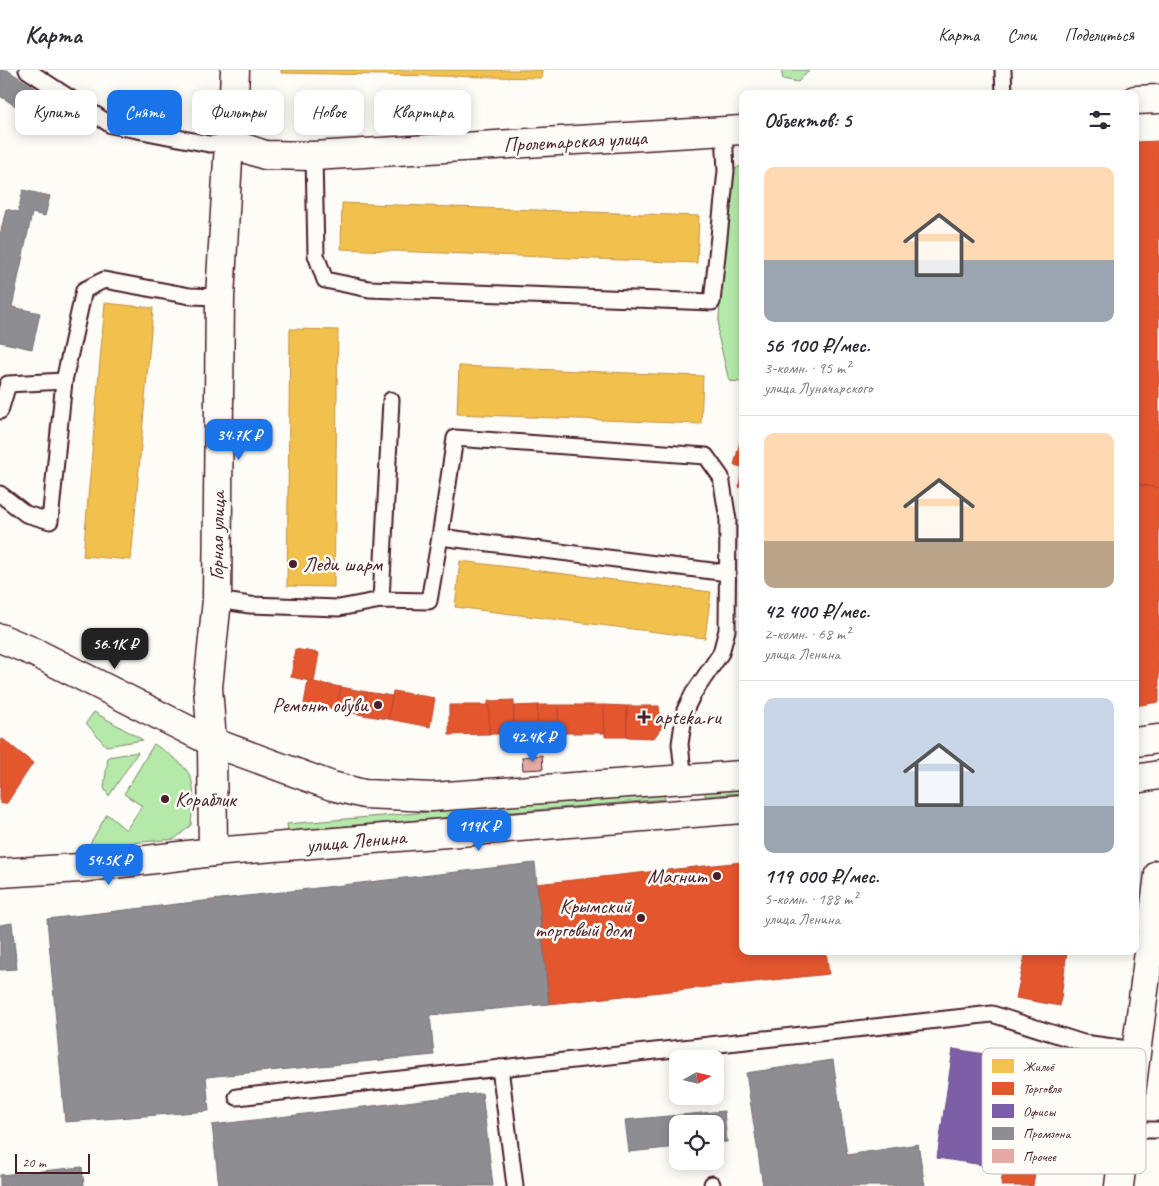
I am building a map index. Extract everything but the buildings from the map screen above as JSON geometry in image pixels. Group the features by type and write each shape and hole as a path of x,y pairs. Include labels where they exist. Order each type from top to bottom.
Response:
{"main road":[{"name":"Горная улица","path":"213,852 212,742 208,687 217,600 220,297 235,70"},
{"path":"1139,100 1159,99"},
{"name":"Пролетарская улица","path":"229,144 265,155 314,156 733,131"},
{"name":"улица Ленина","path":"0,638 34,652 212,742 332,786 364,794 432,797 739,775"},
{"path":"1139,742 1159,739"},
{"path":"1139,778 1159,775"},
{"path":"684,780 684,813"},
{"name":"улица Ленина","path":"0,873 80,868 213,852 739,809"},
{"path":"1136,1048 1159,874"}],"lane":[{"path":"27,70 111,125 209,144 229,144"},
{"path":"1003,70 1004,90"},
{"path":"314,156 316,255 325,280 369,289 712,302 726,170 733,131"},
{"path":"0,494 26,514 50,522 64,381 84,290 104,280 190,296 220,297"},
{"path":"0,411 8,384 64,381"},
{"path":"381,600 391,400"},
{"path":"217,600 250,605 339,608 381,600 429,601 455,438 706,456 721,477 728,520 727,630 721,653 693,694 685,710 680,744 684,780"},
{"path":"440,536 728,573"},
{"path":"237,1097 992,1014 1083,1043 1121,1048"},
{"path":"500,1068 515,1186"},
{"path":"1146,1130 1159,1130"}],"green space":[{"path":"781,70 810,70 798,82 783,79"},
{"path":"739,167 739,382 729,381 718,335 727,174"},
{"path":"94,712 143,740 106,746 86,723"},
{"path":"154,744 180,763 191,778 193,795 191,825 175,839 88,847 107,814 126,830 142,806 124,794"},
{"path":"138,752 109,796 104,788 108,757"},
{"path":"739,787 739,793 705,796 705,790"},
{"path":"664,792 665,799 288,831 287,824"}],"place":[{"name":"Леди шарм","path":"293,564"},
{"name":"Ремонт обуви","path":"378,705"},
{"name":"apteka.ru","path":"644,717"},
{"name":"Кораблик","path":"165,799"},
{"name":"Магнит","path":"717,876"},
{"name":"Крымский торговый дом","path":"641,918"}]}
